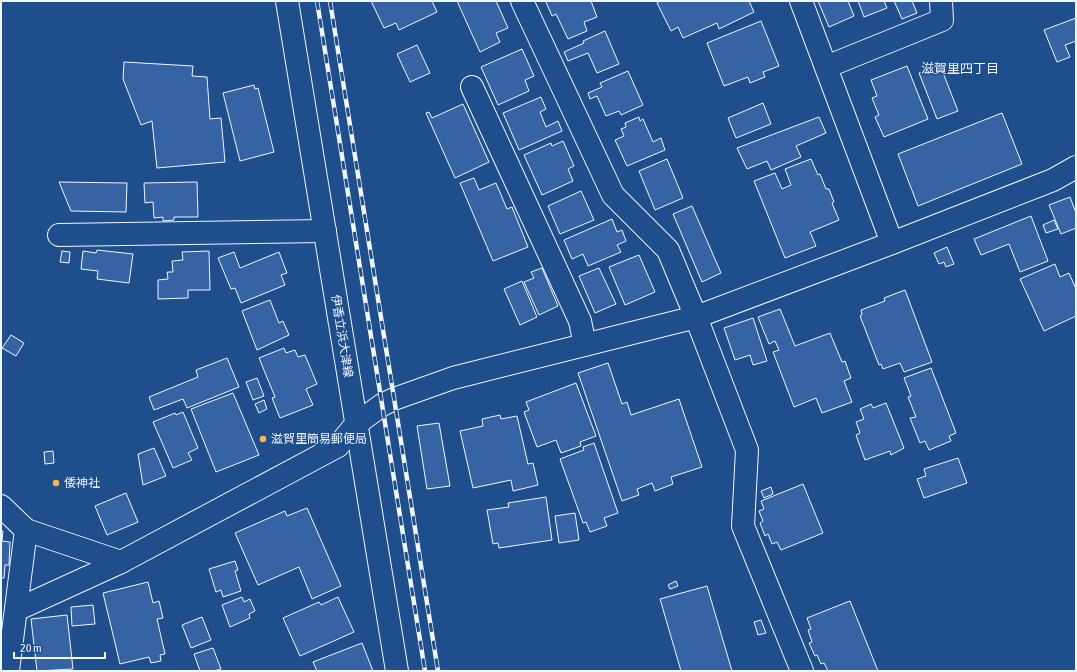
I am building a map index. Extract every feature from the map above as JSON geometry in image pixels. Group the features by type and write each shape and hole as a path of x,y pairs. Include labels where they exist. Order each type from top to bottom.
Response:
{"street":[{"name":"伊香立浜大津線","path":"287,1 397,671"},
{"path":"522,1 612,195 668,250 696,317 747,450 743,526 802,671"},
{"path":"801,1 892,243"},
{"path":"826,67 942,20 941,1"},
{"path":"472,87 580,321 585,344"},
{"path":"11,600 121,562 338,446 356,424 382,405 453,378 696,317 1053,180 1076,167"},
{"path":"59,235 325,231"},
{"path":"1,506 26,530 121,562"},
{"path":"8,671 11,600 26,530"}],"building":[{"path":"371,1 432,1 437,12 399,30 396,23 384,28"},
{"path":"457,1 496,1 508,28 496,33 500,42 480,52"},
{"path":"591,1 597,17 584,22 587,31 568,39 556,14 552,16 546,2"},
{"path":"661,1 749,1 754,12 719,29 717,23 683,38 678,27 671,31 657,3"},
{"path":"818,1 848,1 854,16 829,27"},
{"path":"858,1 884,1 887,8 864,17"},
{"path":"894,1 912,1 917,13 902,19"},
{"path":"1076,18 1076,41 1065,45 1070,57 1057,62 1044,30"},
{"path":"761,21 779,66 763,72 765,77 750,83 748,77 724,86 707,43"},
{"path":"605,31 619,64 597,73 588,53 568,61 564,52"},
{"path":"417,45 430,73 410,82 397,54"},
{"path":"522,49 534,76 525,80 529,91 498,105 481,67"},
{"path":"124,62 193,66 192,76 207,77 210,119 221,118 225,162 157,168 152,121 141,125 123,79"},
{"path":"940,65 958,111 937,119 919,73"},
{"path":"907,66 928,119 884,137 875,117 879,115 872,98 877,96 871,80"},
{"path":"628,71 643,105 621,115 619,111 606,116 597,96 590,99 588,93 602,87 600,83"},
{"path":"254,85 255,89 258,88 274,152 240,161 223,93"},
{"path":"541,97 546,109 540,112 546,127 558,121 562,131 519,150 503,113"},
{"path":"763,103 771,124 736,138 728,118"},
{"path":"463,104 489,162 455,178 426,113 429,112 432,118"},
{"path":"1002,113 1022,164 918,206 898,154"},
{"path":"639,117 640,121 643,119 653,142 661,138 665,150 627,166 615,140 624,136 621,129 626,127 625,123"},
{"path":"819,117 826,133 796,146 801,157 771,170 767,161 747,169 737,148"},
{"path":"563,141 574,166 568,169 573,181 542,195 524,155 551,143 552,146"},
{"path":"667,159 683,198 655,210 639,171"},
{"path":"811,159 818,175 820,174 826,189 829,189 834,202 832,203 839,220 810,232 816,246 785,258 754,181 775,173 782,189 791,185 785,169"},
{"path":"474,178 479,190 496,183 507,209 512,207 528,247 493,261 460,183"},
{"path":"59,182 127,183 126,212 71,211"},
{"path":"197,182 198,217 174,217 174,220 163,221 163,217 154,218 153,202 145,203 144,183"},
{"path":"581,191 594,220 560,234 548,206"},
{"path":"1070,197 1076,213 1076,228 1061,234 1049,205"},
{"path":"692,206 721,273 702,282 673,214"},
{"path":"1031,216 1048,261 1020,272 1009,244 981,255 974,239"},
{"path":"612,219 617,232 622,230 626,241 617,245 621,252 588,266 583,254 572,259 564,240"},
{"path":"1054,220 1058,229 1046,233 1043,225"},
{"path":"947,247 954,264 946,267 944,262 939,264 934,253"},
{"path":"97,250 133,254 129,283 97,279 98,271 81,269 83,251 96,253"},
{"path":"62,251 70,252 69,263 60,262"},
{"path":"209,251 210,290 188,290 188,298 158,299 158,280 168,279 167,272 173,272 172,261 183,260 182,252"},
{"path":"234,252 240,268 279,252 287,273 281,275 285,285 241,303 235,288 231,289 218,258"},
{"path":"639,255 655,292 625,305 609,267"},
{"path":"1055,264 1060,277 1069,273 1076,289 1076,316 1044,331 1020,279"},
{"path":"542,268 558,306 539,315 524,282 534,278 531,272"},
{"path":"599,268 616,304 595,313 579,276"},
{"path":"522,281 537,317 520,325 504,289"},
{"path":"905,290 932,362 904,372 900,363 883,369 881,364 879,365 860,316 862,315 861,310 885,301 884,298"},
{"path":"270,300 279,323 283,321 289,335 257,350 242,311"},
{"path":"780,309 795,346 830,333 842,362 845,361 851,378 844,381 852,402 822,413 816,398 794,407 773,352 779,350 775,341 769,344 758,317"},
{"path":"753,318 767,361 753,365 750,355 735,360 724,328"},
{"path":"11,335 24,343 16,356 2,348"},
{"path":"284,348 286,353 295,350 298,357 305,355 317,384 306,389 313,405 280,418 272,398 275,397 259,358"},
{"path":"227,358 239,387 187,408 183,399 154,410 149,397 198,377 196,370"},
{"path":"608,363 622,404 627,402 631,415 679,399 702,467 671,477 673,484 655,491 652,483 637,489 639,495 622,501 578,373"},
{"path":"931,368 956,433 949,436 951,441 929,450 925,441 920,443 910,418 916,417 908,397 911,396 904,378"},
{"path":"257,378 264,396 253,400 246,382"},
{"path":"576,383 596,436 580,442 581,446 561,453 556,440 537,447 524,412 529,410 526,402"},
{"path":"233,393 259,455 216,472 191,409"},
{"path":"264,400 267,409 259,413 255,404"},
{"path":"886,403 904,448 891,455 890,451 865,460 856,435 860,433 856,422 864,419 860,409 871,404 873,408"},
{"path":"183,412 198,448 188,453 192,460 173,468 153,422 175,413 176,415"},
{"path":"500,415 501,419 517,416 528,464 533,463 538,485 513,491 511,480 473,488 460,431 483,426 482,419"},
{"path":"439,423 450,486 427,489 417,426"},
{"path":"594,443 618,513 604,518 607,526 590,532 586,522 583,523 560,459 584,450 583,447"},
{"path":"154,448 166,476 143,485 138,454"},
{"path":"53,451 54,463 45,464 44,452"},
{"path":"958,458 967,483 924,498 917,479 926,476 924,469"},
{"path":"803,484 823,533 781,550 777,542 772,544 768,534 765,536 760,523 763,521 759,511 764,509 761,501"},
{"path":"771,487 773,494 764,498 761,491"},
{"path":"126,493 138,522 107,535 95,506"},
{"path":"546,497 552,540 499,548 498,543 493,544 487,510 509,507 508,503"},
{"path":"307,508 341,586 312,599 299,567 258,585 235,533 285,511 287,516"},
{"path":"575,513 579,540 559,543 555,516"},
{"path":"1,531 3,531 2,541 10,542 9,565 5,565 4,578 1,578"},
{"path":"235,561 238,570 235,571 241,591 223,597 221,590 216,592 209,569"},
{"path":"676,581 678,586 670,589 668,585"},
{"path":"148,582 153,603 159,601 163,618 157,619 165,654 160,655 161,661 151,663 149,657 120,664 103,593"},
{"path":"707,586 732,671 681,671 660,599"},
{"path":"242,597 244,602 250,599 255,611 249,614 250,618 230,627 222,605"},
{"path":"338,597 354,632 300,656 283,618 319,602 321,605"},
{"path":"850,601 878,671 828,671 824,663 821,664 817,655 815,656 809,643 812,642 808,630 811,629 807,618"},
{"path":"93,605 95,624 72,626 71,607"},
{"path":"67,615 73,669 37,671 31,619"},
{"path":"202,617 211,640 191,648 182,625"},
{"path":"761,620 766,633 758,635 754,622"},
{"path":"362,643 373,671 317,671 313,662"},
{"path":"213,648 221,669 214,671 200,671 194,654"}],"railway":[{"path":"317,1 425,671"},
{"path":"330,1 438,671"}],"place":[{"name":"滋賀里簡易郵便局","path":"263,439"},
{"name":"倭神社","path":"56,483"}],"district":[{"name":"滋賀里四丁目","path":"960,68"}]}
